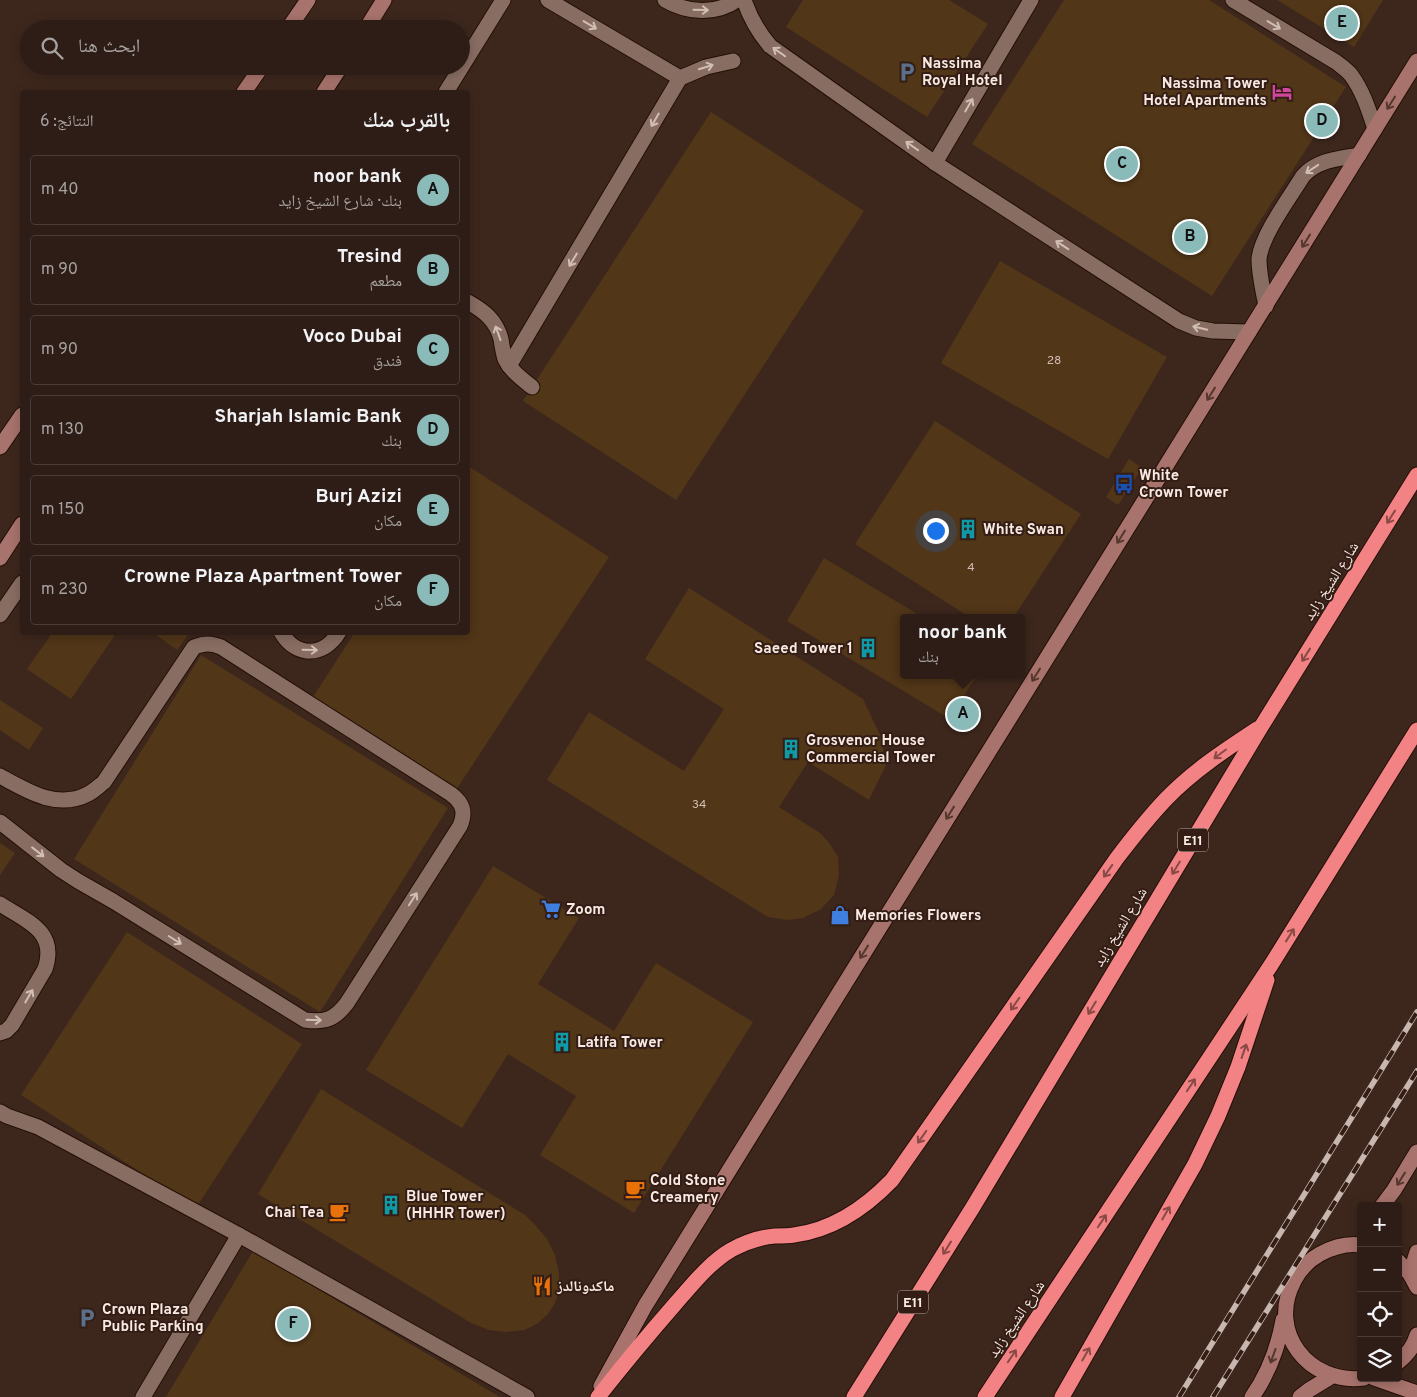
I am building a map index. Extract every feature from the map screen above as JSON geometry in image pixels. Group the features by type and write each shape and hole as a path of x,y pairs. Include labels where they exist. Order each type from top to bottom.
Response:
{"highway":[{"name":"شارع الشيخ زايد","path":"854,1397 973,1207 1261,727 1417,475"},
{"path":"597,1397 649,1334 714,1262 732,1250 752,1241 772,1236 794,1235 838,1222 858,1210 887,1186 1141,827 1167,798 1197,771 1261,727"},
{"name":"شارع الشيخ زايد","path":"985,1397 1271,965 1417,730"},
{"path":"1062,1397 1195,1164 1218,1116 1238,1067 1271,965"}],"street":[{"path":"294,20 308,0"},
{"path":"372,20 384,0"},
{"path":"597,1397 644,1306 1417,62"},
{"path":"245,90 256,75"},
{"path":"325,90 335,75"},
{"path":"0,447 20,418"},
{"path":"0,558 20,527"},
{"path":"1385,1202 1417,1152"},
{"path":"1252,1397 1270,1365 1280,1338 1289,1291 1298,1272 1313,1258 1331,1248 1357,1241"},
{"path":"1414,1280 1417,1252"},
{"path":"1402,1266 1414,1280"},
{"path":"1285,1311 1288,1332 1298,1351 1313,1366 1332,1376 1357,1379"},
{"path":"1402,1359 1417,1335"},
{"path":"1300,1397 1332,1376"},
{"path":"1385,1382 1417,1393"}],"lane":[{"path":"470,53 503,0"},
{"path":"548,0 680,78"},
{"path":"665,0 689,10 710,11 730,5 737,0"},
{"path":"744,0 748,15 758,32 770,46 935,163 1179,321 1213,332 1249,332"},
{"path":"935,163 1031,0"},
{"path":"1232,0 1336,62 1350,74 1367,104 1375,130"},
{"path":"510,366 680,78 706,67 733,61"},
{"path":"447,90 457,75"},
{"path":"1266,306 1260,258 1266,236 1308,170 1322,163 1359,155"},
{"path":"470,303 484,312 492,320 498,330 505,358 515,373 532,387"},
{"path":"0,615 20,586"},
{"path":"283,635 291,645 299,650 308,652 318,651 327,647 337,635"},
{"path":"0,776 31,793 50,799 69,800 88,794 104,782 194,647 203,643 212,643 451,794 462,804 464,812 460,826 347,1003 340,1012 329,1019 317,1022 305,1020 78,881 0,822"},
{"path":"0,904 38,929 45,937 48,958 45,968 12,1025 6,1031 0,1033"},
{"path":"0,1112 38,1127 239,1235 527,1397"},
{"path":"142,1397 239,1235"}],"building":[{"name":"Nassima Royal Hotel","path":"803,0 949,0 988,24 927,117 786,27"},
{"path":"1064,0 1209,0 1346,87 1212,296 972,144"},
{"path":"1277,0 1383,0 1354,47"},
{"path":"711,112 864,211 676,500 523,401"},
{"path":"1000,261 1167,357 1108,459 941,363"},
{"name":"White Swan","path":"935,421 1081,514 1016,614 965,614 855,544"},
{"path":"1129,459 1142,468 1118,505 1106,497"},
{"path":"470,467 609,557 456,790 313,697 353,635 470,635"},
{"name":"Saeed Tower 1","path":"824,558 917,614 900,614 900,679 975,679 950,719 787,621"},
{"name":"Grosvenor House Commercial Tower","path":"689,588 863,699 880,735 886,765 869,800 808,762 779,807 820,833 838,857 839,875 834,895 821,909 803,918 788,920 768,917 547,780 589,712 684,771 724,709 645,659"},
{"path":"51,635 115,635 71,699 27,669"},
{"path":"156,635 188,635 177,650"},
{"path":"201,655 448,808 320,1012 74,859"},
{"path":"0,700 43,728 29,750 0,730"},
{"path":"0,843 15,853 0,875"},
{"name":"Latifa Tower","path":"493,866 579,918 538,984 614,1031 656,963 753,1022 634,1213 540,1155 576,1096 508,1054 462,1128 366,1070"},
{"path":"127,932 302,1044 196,1208 21,1095"},
{"name":"Blue Tower (HHHR Tower)","path":"321,1089 525,1215 547,1239 555,1255 559,1274 559,1291 555,1303 548,1314 538,1323 525,1330 506,1332 489,1330 471,1323 258,1194"},
{"path":"253,1251 500,1397 166,1397"}],"railway":[{"path":"1179,1397 1417,1012"},
{"path":"1213,1397 1417,1071"}],"place":[{"name":"Burj Azizi","path":"1342,23"},
{"name":"Nassima Royal Hotel","path":"907,72"},
{"name":"Nassima Tower Hotel Apartments","path":"1282,92"},
{"name":"Sharjah Islamic Bank","path":"1322,121"},
{"name":"Voco Dubai","path":"1122,164"},
{"name":"Tresind","path":"1190,237"},
{"name":"White Crown Tower","path":"1124,484"},
{"name":"White Swan","path":"968,529"},
{"name":"Saeed Tower 1","path":"868,648"},
{"name":"noor bank","path":"963,714"},
{"name":"Grosvenor House Commercial Tower","path":"791,749"},
{"name":"Zoom","path":"551,909"},
{"name":"Memories Flowers","path":"840,915"},
{"name":"Latifa Tower","path":"562,1042"},
{"name":"Cold Stone Creamery","path":"635,1189"},
{"name":"Blue Tower (HHHR Tower)","path":"391,1205"},
{"name":"Chai Tea","path":"339,1212"},
{"name":"ماكدونالدز","path":"542,1286"},
{"name":"Crown Plaza Public Parking","path":"87,1318"},
{"name":"Crowne Plaza Apartment Tower","path":"293,1324"}]}
